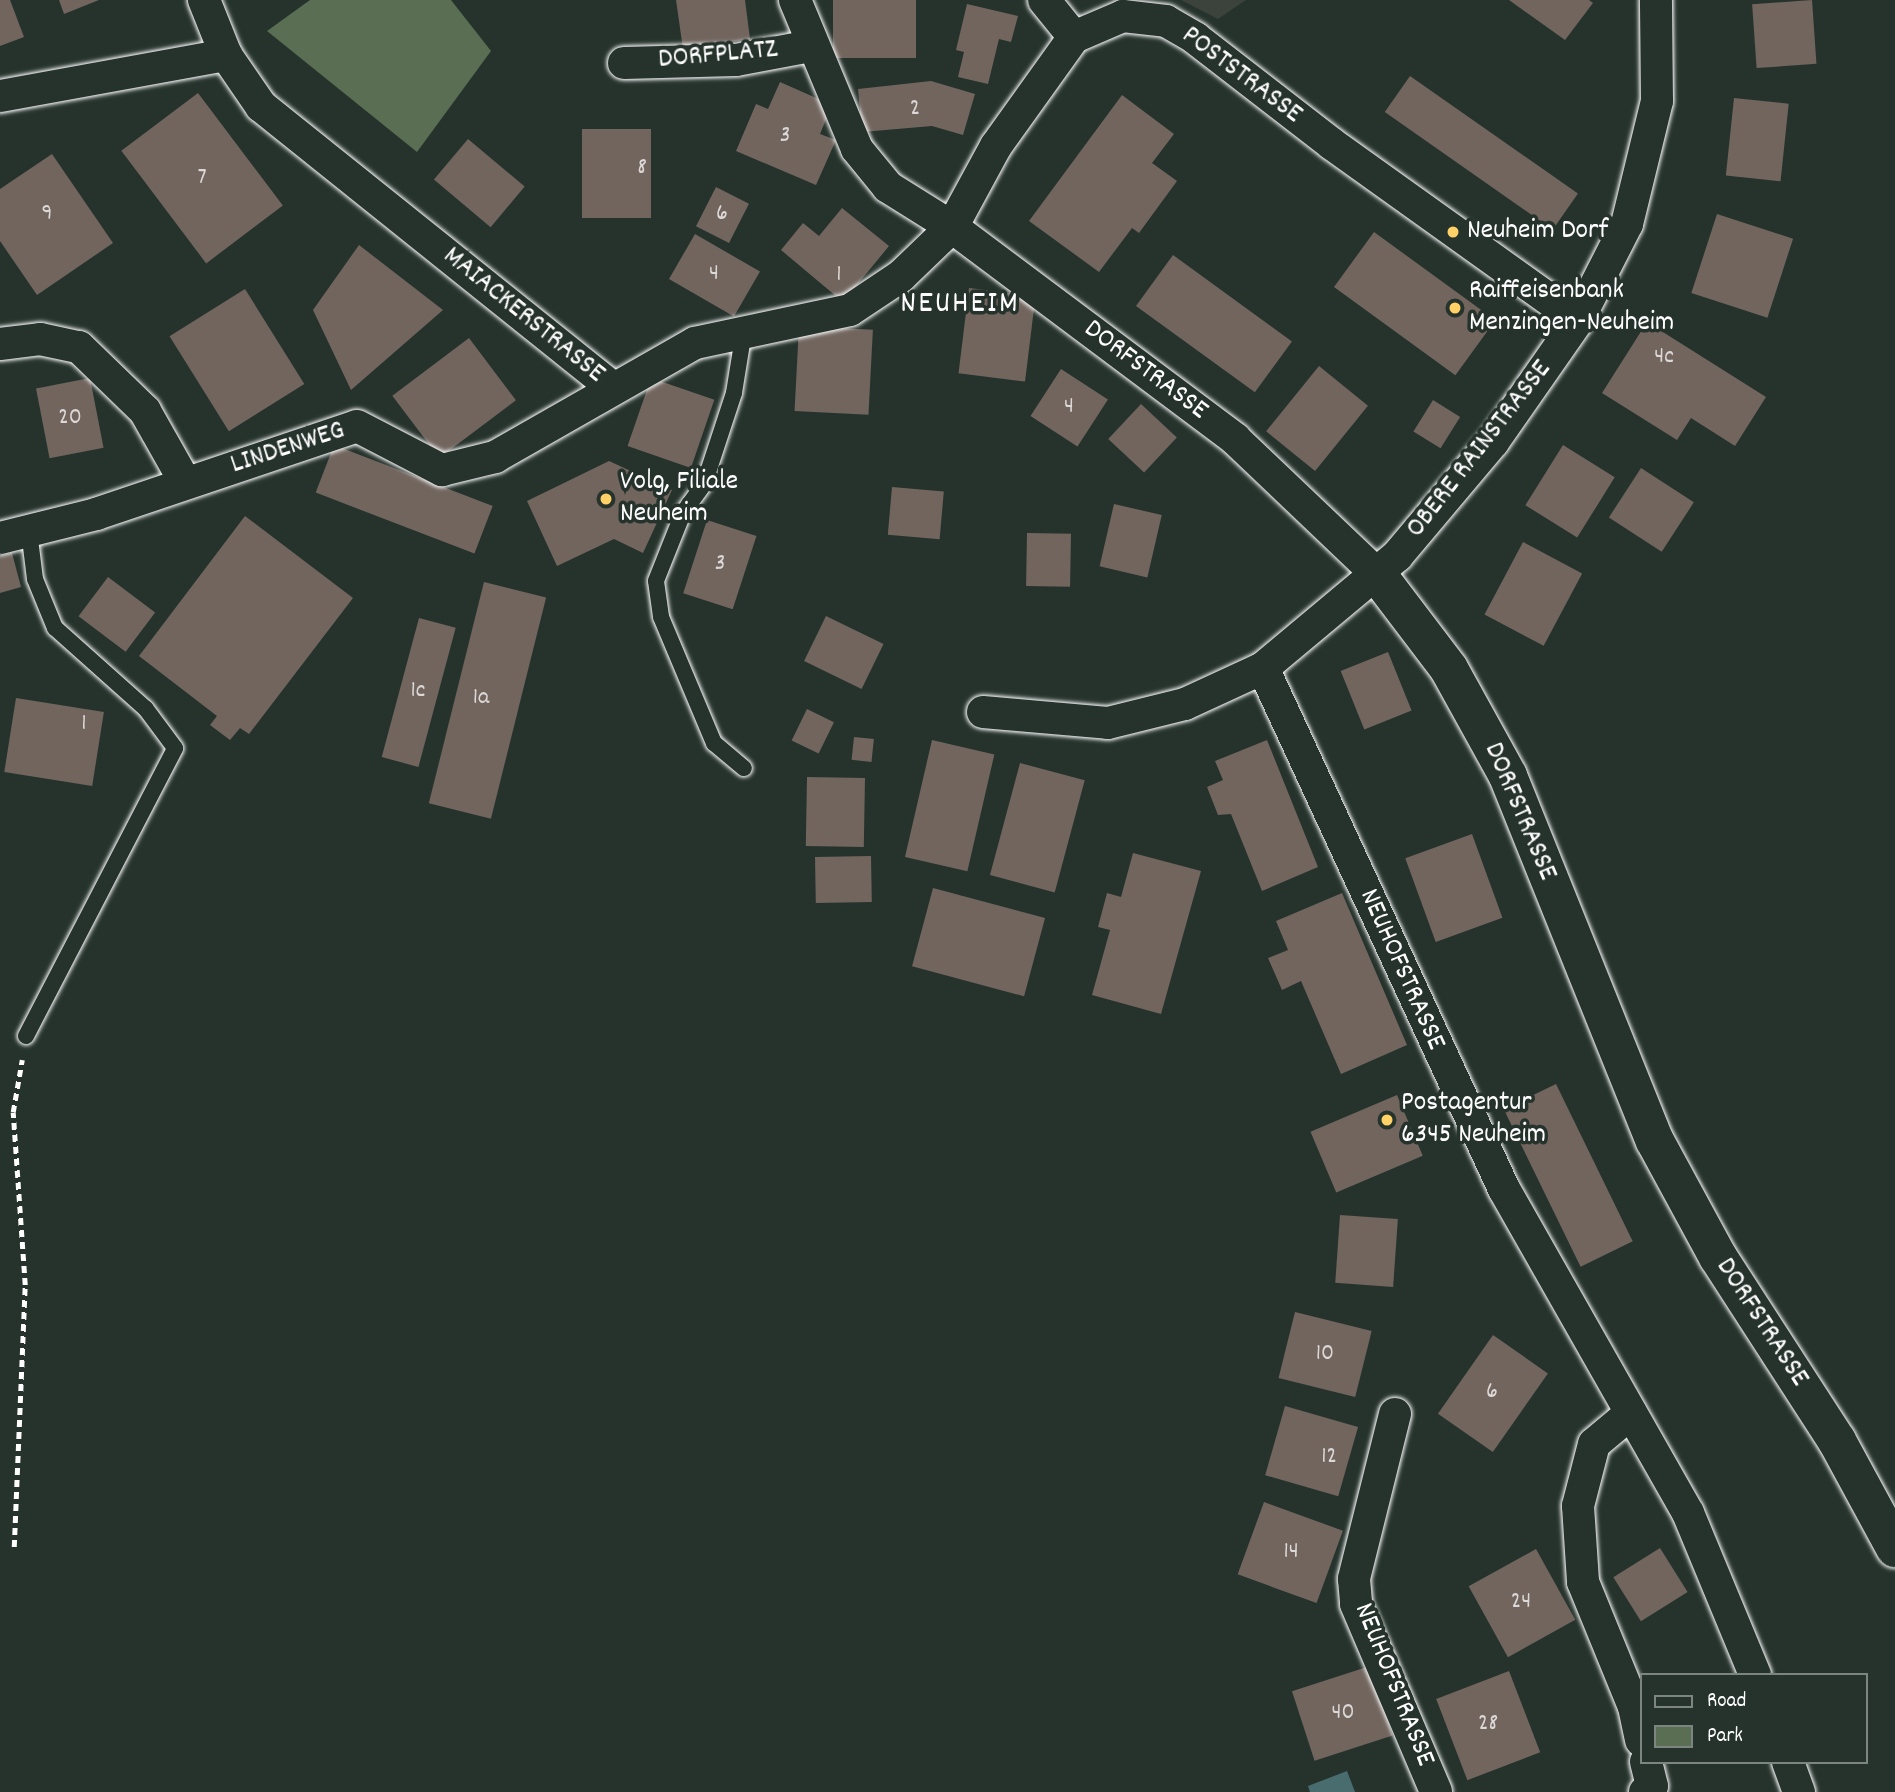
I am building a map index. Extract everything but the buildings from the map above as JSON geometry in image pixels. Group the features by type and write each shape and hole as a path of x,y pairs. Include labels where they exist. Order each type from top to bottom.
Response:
{"street":[{"name":"MAIACKERSTRASSE","path":"204,0 226,55 261,106 613,388 695,343 850,310 901,276 952,227"},
{"name":"DORFPLATZ","path":"795,0 811,46 857,149 888,187 952,227"},
{"path":"952,227 996,145 1074,37 1044,0"},
{"name":"OBERE RAINSTRASSE","path":"983,712 1108,723 1185,704 1263,668 1377,574 1493,442 1578,320 1627,224 1657,101 1656,0"},
{"name":"POSTSTRASSE","path":"1074,37 1123,16 1166,21 1578,320"},
{"name":"DORFPLATZ","path":"624,63 736,60 811,46"},
{"path":"0,96 226,55"},
{"name":"DORFSTRASSE","path":"952,227 1235,439 1377,574 1449,669 1508,776 1655,1141 1718,1258 1837,1441 1895,1548"},
{"path":"0,344 40,339 79,347 145,411 185,482"},
{"name":"LINDENWEG","path":"14,534 96,514 357,426 442,470 495,457 564,422 613,388"},
{"name":"NEUHOFSTRASSE","path":"1263,668 1504,1189 1688,1513 1754,1673"},
{"path":"1631,1413 1594,1444 1577,1506 1583,1582 1634,1707 1640,1735"},
{"name":"NEUHOFSTRASSE","path":"1395,1414 1354,1579 1356,1604 1436,1792"},
{"path":"1645,1792 1652,1786 1646,1764"},
{"path":"1789,1764 1799,1792"}],"lane":[{"path":"744,331 734,393 704,484 683,513 656,581 661,617 714,743 744,768"},
{"path":"14,534 55,628 146,709 174,748 26,1036"}],"path":[{"path":"14,1548 24,1285 13,1112 26,1036"}],"shaded area":[{"path":"1181,0 1246,0 1218,19"}],"green space":[{"path":"310,0 451,0 491,51 417,152 267,31"}],"water":[{"path":"1347,1771 1355,1792 1310,1792 1308,1786"}],"place":[{"name":"Neuheim Dorf","path":"1453,232"},
{"name":"Raiffeisenbank Menzingen-Neuheim","path":"1455,308"},
{"name":"Volg, Filiale Neuheim","path":"606,499"},
{"name":"Postagentur 6345 Neuheim","path":"1387,1120"}],"district":[{"name":"NEUHEIM","path":"960,305"}]}
